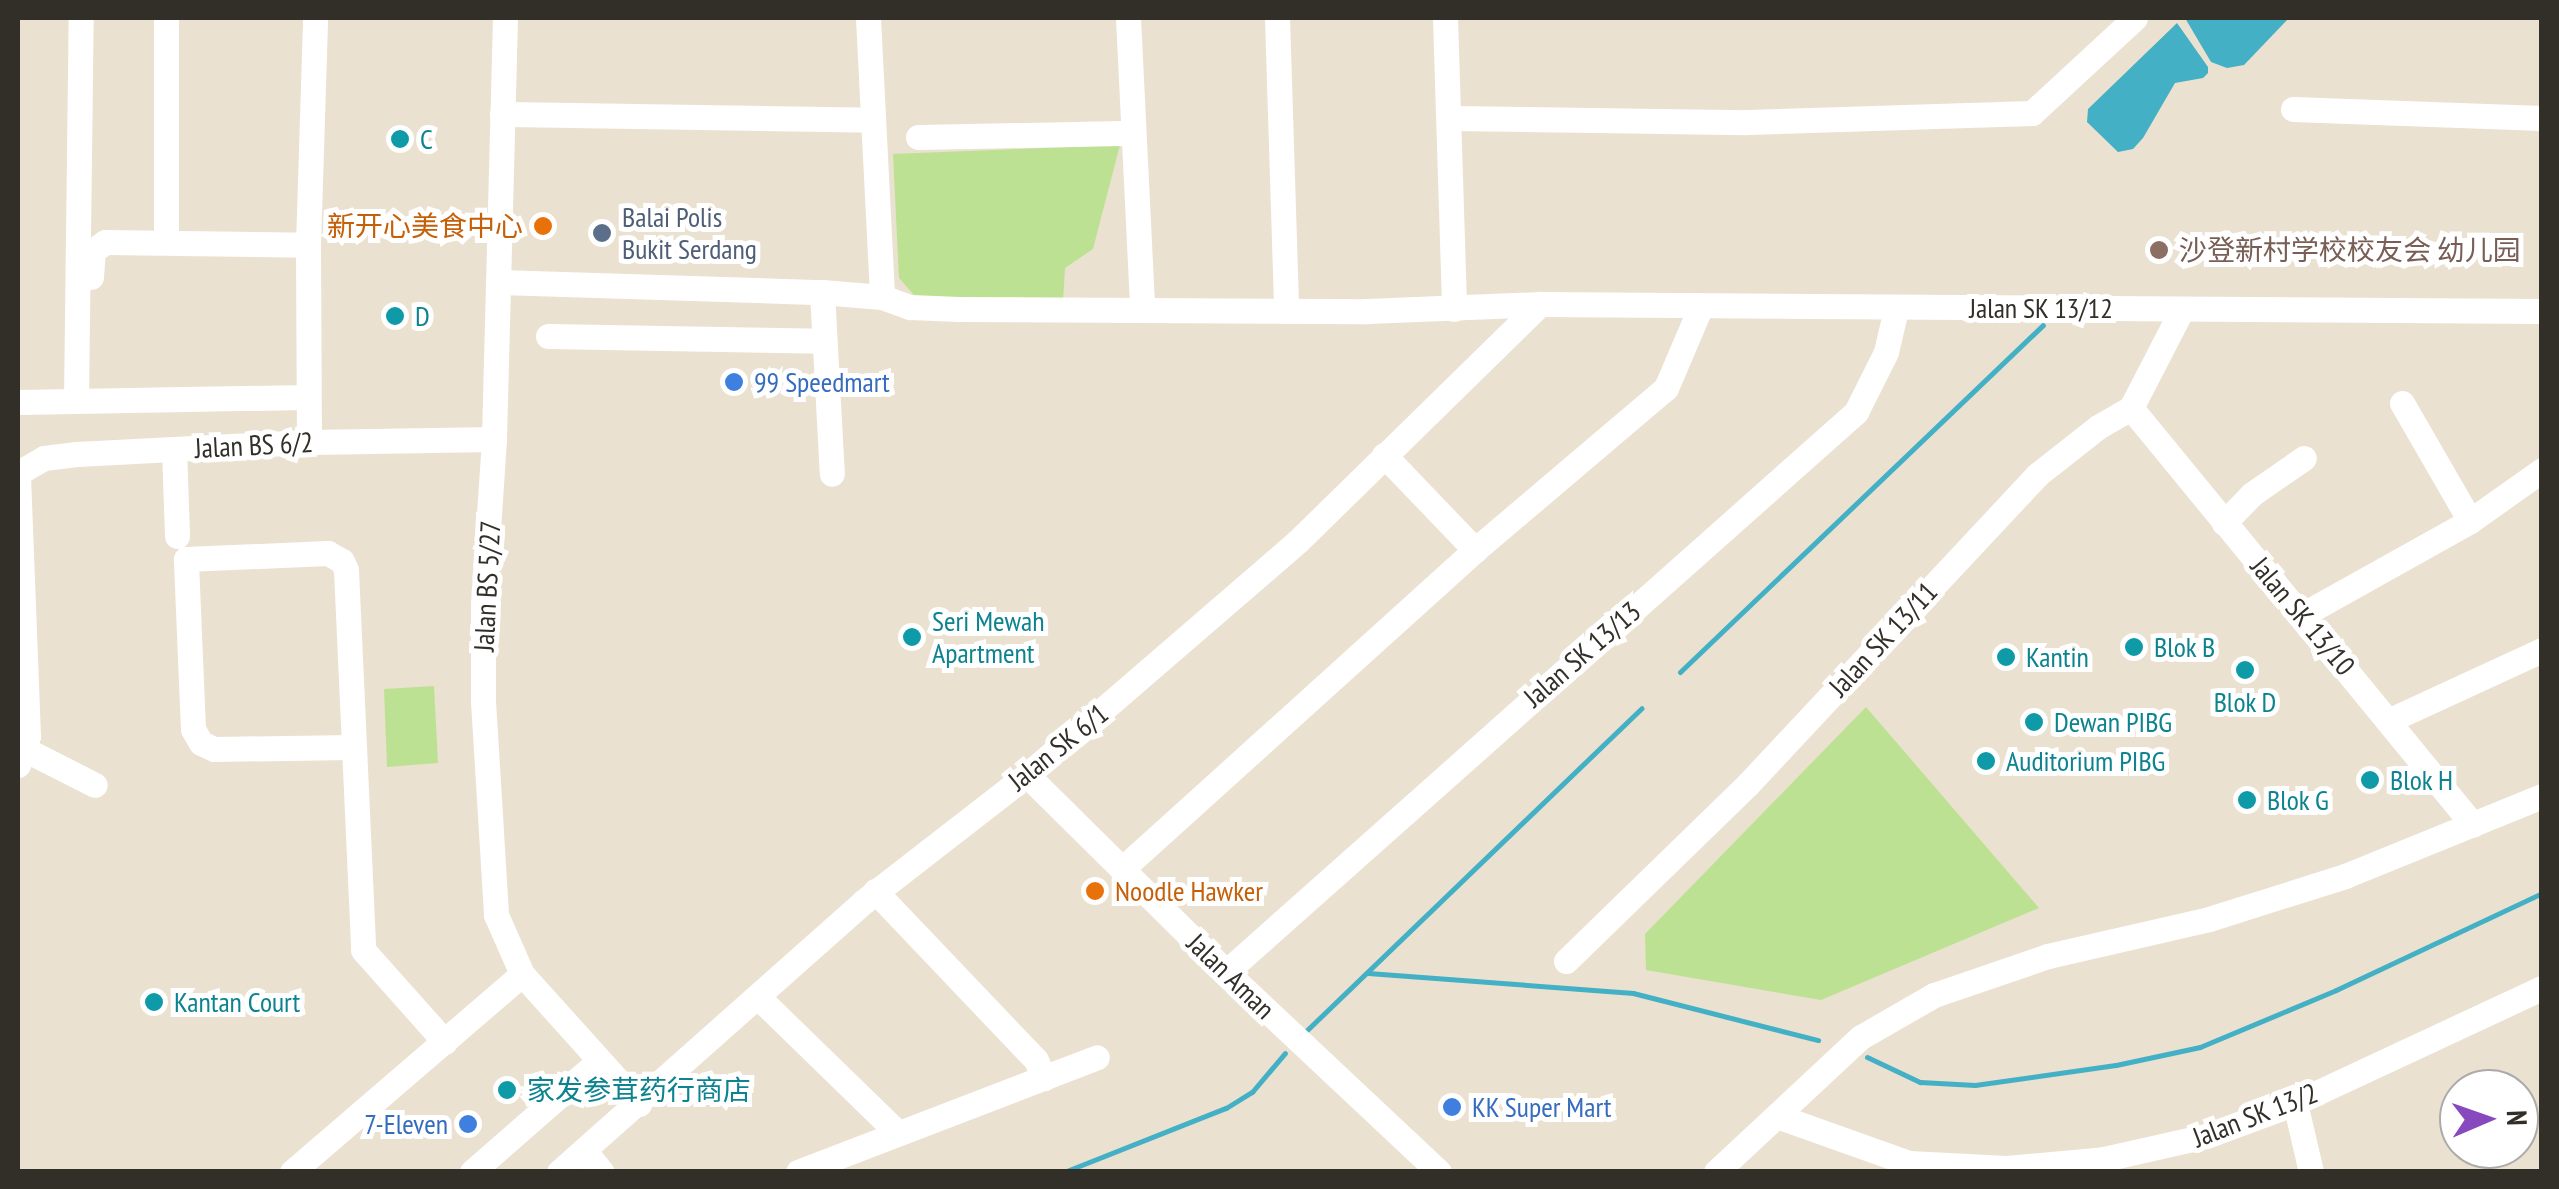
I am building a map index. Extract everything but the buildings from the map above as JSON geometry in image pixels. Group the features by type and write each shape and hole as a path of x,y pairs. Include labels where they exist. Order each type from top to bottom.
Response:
{"street":[{"path":"81,18 84,401"},
{"path":"166,18 166,242"},
{"path":"308,442 308,245 316,18"},
{"name":"Jalan BS 5/27","path":"504,18 494,439 483,604 484,720 496,915 522,974 639,1104"},
{"path":"868,18 882,297"},
{"path":"1128,18 1142,309"},
{"path":"1277,18 1286,311"},
{"path":"1444,18 1454,309"},
{"path":"1450,118 1748,122 2032,113 2135,18"},
{"path":"2293,110 2542,118"},
{"path":"502,114 873,120"},
{"path":"918,137 1132,133"},
{"path":"84,401 93,251 105,242 308,245"},
{"name":"Jalan SK 13/12","path":"498,282 822,292 882,297 910,307 1286,311 1540,304 2542,311"},
{"path":"822,292 832,474"},
{"name":"Jalan SK 6/1","path":"559,1172 875,891 1028,775 1298,541 1540,304"},
{"path":"1122,868 1475,550 1666,388 1701,306"},
{"name":"Jalan SK 13/13","path":"1226,972 1346,861 1856,412 1886,352 1896,309"},
{"path":"2131,408 2182,309"},
{"path":"548,336 824,341"},
{"path":"18,402 308,398"},
{"path":"2402,404 2470,520"},
{"name":"Jalan SK 13/10","path":"2131,408 2473,825"},
{"name":"Jalan SK 13/11","path":"1566,962 1748,784 2038,475 2098,427 2131,408"},
{"name":"Jalan BS 6/2","path":"18,473 55,456 308,442 494,439"},
{"path":"174,449 193,730 200,743 214,750 353,747"},
{"path":"1384,455 1475,550"},
{"path":"2224,523 2252,494 2304,458"},
{"path":"2302,615 2470,520 2542,470"},
{"path":"18,473 22,758 95,785"},
{"path":"182,548 328,553 342,561 346,570 363,950 445,1042"},
{"path":"2390,720 2542,650"},
{"name":"Jalan Aman","path":"1028,775 1226,972 1439,1172"},
{"path":"1716,1172 1861,1037 1934,994 2048,956 2254,904 2345,876 2542,796"},
{"path":"875,891 1036,1060 1044,1078"},
{"path":"292,1172 522,974"},
{"name":"Jalan SK 13/2","path":"1777,1116 1908,1163 2006,1168 2158,1149 2206,1136 2295,1102 2542,988"},
{"path":"758,997 897,1132"},
{"path":"798,1172 1097,1058"},
{"path":"472,1172 599,1060"},
{"path":"2295,1102 2311,1172"},
{"path":"584,1150 602,1172"}],"green space":[{"path":"1120,145 1093,249 1065,268 1063,301 921,303 899,278 893,154"},
{"path":"434,686 438,763 387,767 384,689"},
{"path":"1866,707 2039,908 1821,1000 1646,970 1645,934"}],"water":[{"path":"2185,18 2289,18 2244,65 2227,68 2211,62"},
{"path":"2177,23 2208,67 2208,73 2203,78 2175,83 2143,138 2133,149 2118,152 2087,122 2088,109"}],"waterway":[{"path":"1680,672 2043,325"},
{"path":"1305,1032 1642,708"},
{"path":"1867,1057 1920,1082 1975,1085 2116,1065 2200,1047 2336,990 2542,893"},
{"path":"1368,973 1633,993 1818,1040"},
{"path":"1064,1172 1226,1108 1252,1092 1285,1053"}],"place":[{"name":"C","path":"400,139"},
{"name":"新开心美食中心","path":"543,226"},
{"name":"Balai Polis Bukit Serdang","path":"602,233"},
{"name":"沙登新村学校校友会 幼儿园","path":"2159,250"},
{"name":"D","path":"395,316"},
{"name":"99 Speedmart","path":"734,382"},
{"name":"Seri Mewah Apartment","path":"912,637"},
{"name":"Blok B","path":"2134,647"},
{"name":"Kantin","path":"2006,657"},
{"name":"Blok D","path":"2245,670"},
{"name":"Dewan PIBG","path":"2034,722"},
{"name":"Auditorium PIBG","path":"1986,761"},
{"name":"Blok H","path":"2370,780"},
{"name":"Blok G","path":"2247,800"},
{"name":"Noodle Hawker","path":"1095,891"},
{"name":"Kantan Court","path":"154,1002"},
{"name":"家发参茸药行商店","path":"507,1090"},
{"name":"KK Super Mart","path":"1452,1107"},
{"name":"7-Eleven","path":"468,1124"}]}
